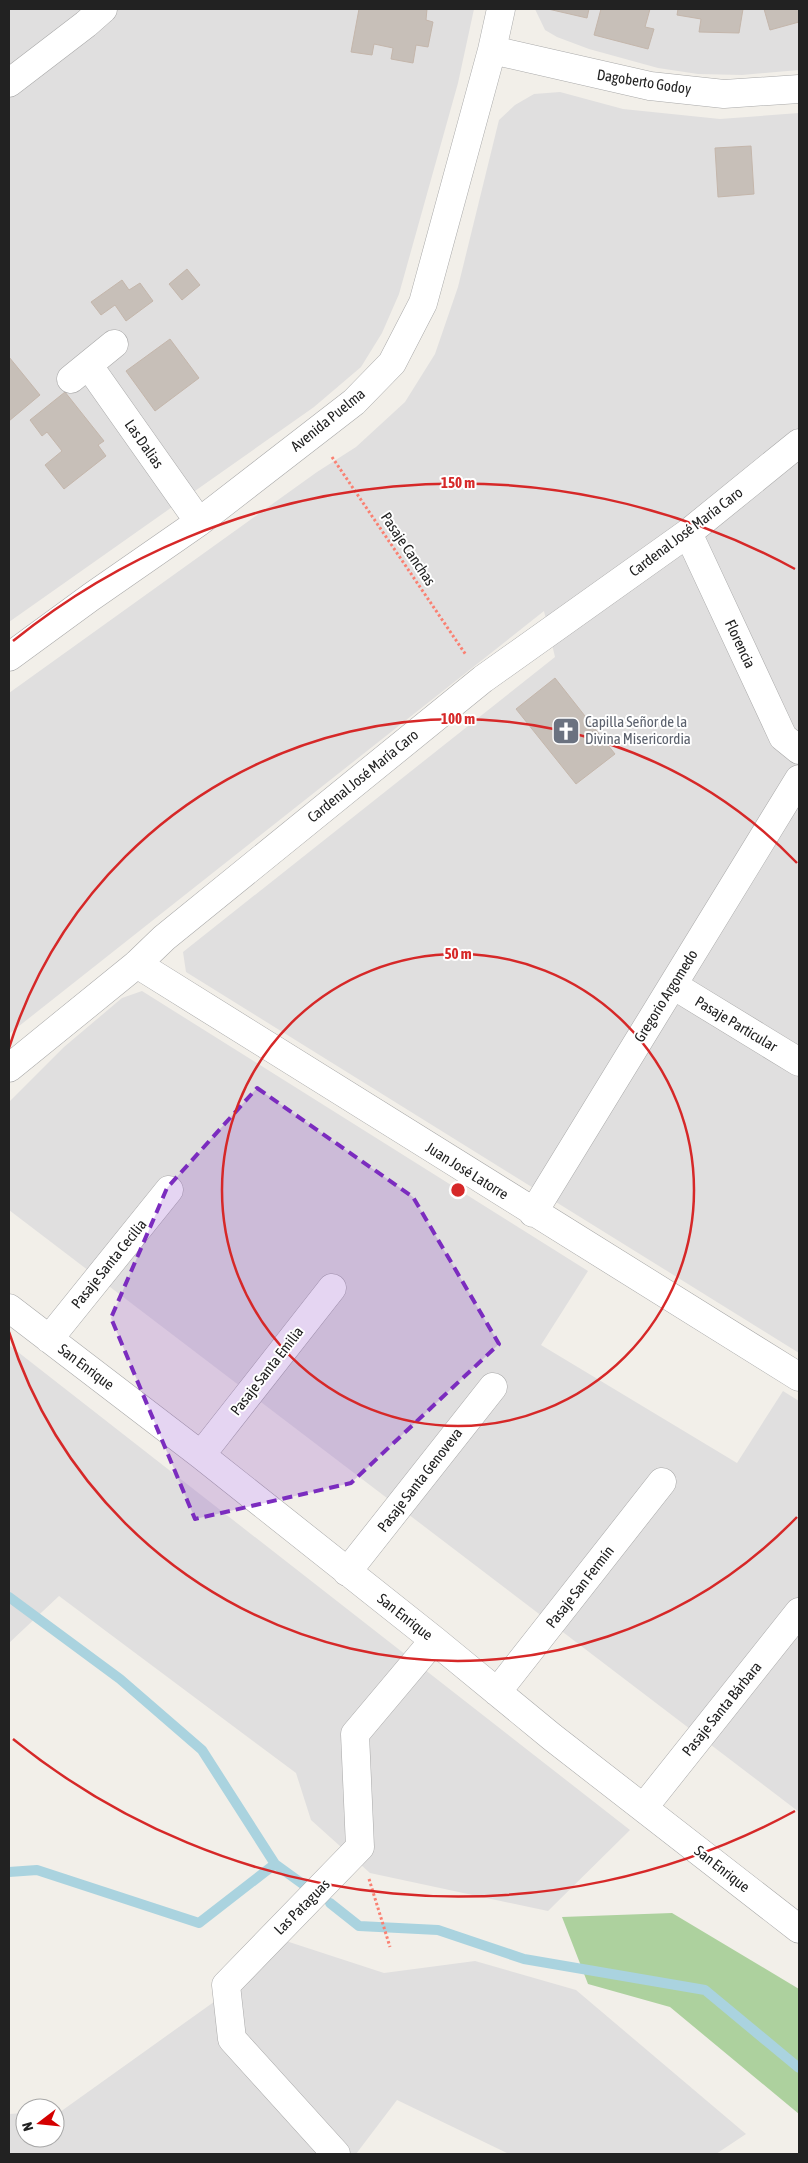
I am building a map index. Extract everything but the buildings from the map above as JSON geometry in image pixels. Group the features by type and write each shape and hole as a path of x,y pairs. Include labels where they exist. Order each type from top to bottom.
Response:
{"street":[{"path":"9,83 104,9"},
{"name":"Avenida Puelma","path":"9,657 199,522 354,402 392,363 423,303 492,50 501,9"},
{"name":"Dagoberto Godoy","path":"492,50 650,86 724,94 799,89"},
{"name":"Las Dalias","path":"114,344 80,372 199,522"},
{"name":"Cardenal José María Caro","path":"9,1068 137,964 164,938 483,679 688,532 799,443"},
{"name":"Florencia","path":"688,532 783,737 799,750"},
{"name":"Gregorio Argomedo","path":"533,1213 799,779"},
{"name":"Juan José Latorre","path":"137,964 533,1213 799,1377"},
{"name":"Pasaje Particular","path":"673,985 799,1062"},
{"name":"Pasaje Santa Cecilia","path":"49,1339 169,1190"},
{"name":"Pasaje Santa Emilia","path":"201,1455 332,1288"},
{"name":"San Enrique","path":"9,1308 201,1455 434,1640 552,1737 798,1924"},
{"name":"Pasaje Santa Genoveva","path":"347,1572 493,1387"},
{"name":"Pasaje San Fermín","path":"497,1692 662,1482"},
{"name":"Pasaje Santa Bárbara","path":"644,1807 799,1612"},
{"path":"360,1847 355,1734 434,1640"},
{"name":"Las Pataguas","path":"336,2154 232,2039 226,1985 360,1847"}],"path":[{"name":"Pasaje Canchas","path":"315,432 483,679"},
{"path":"360,1847 390,1947"}],"highlighted area":[{"path":"257,1088 413,1197 499,1344 351,1483 195,1519 111,1318 167,1188"}],"shaded area":[{"path":"9,9 474,9 458,83 399,294 382,333 361,367 314,407 9,622"},
{"path":"535,9 799,9 799,70 742,75 698,74 658,68 589,49 557,37 545,30"},
{"path":"560,92 623,109 720,119 799,113 799,1353 186,972 183,952 555,657 544,611 9,1034 9,693 317,472 356,447 405,402 435,354 458,287 499,120 515,105 534,94"},
{"path":"142,991 588,1271 541,1345 737,1463 783,1391 799,1401 799,1812 9,1210 9,1102 64,1047 122,998"},
{"path":"9,1345 630,1830 548,1911 370,1873 311,1820 296,1773 59,1596 9,1643"},
{"path":"286,1941 384,1973 475,1961 576,1990 746,2134 716,2154 509,2154 397,2100 356,2154 9,2154 9,2114 15,2114 15,2148 65,2148 65,2108 246,1979"}],"green space":[{"path":"672,1913 799,1989 799,2114 670,2007 588,1984 562,1917"}],"waterway":[{"path":"9,1597 120,1679 202,1750 275,1864 304,1885"},
{"path":"9,1872 37,1870 199,1923 275,1864"},
{"path":"330,1903 359,1926 438,1930 524,1959 705,1990 799,2068"}],"place":[{"name":"Capilla Señor de la Divina Misericordia","path":"566,731"}]}
